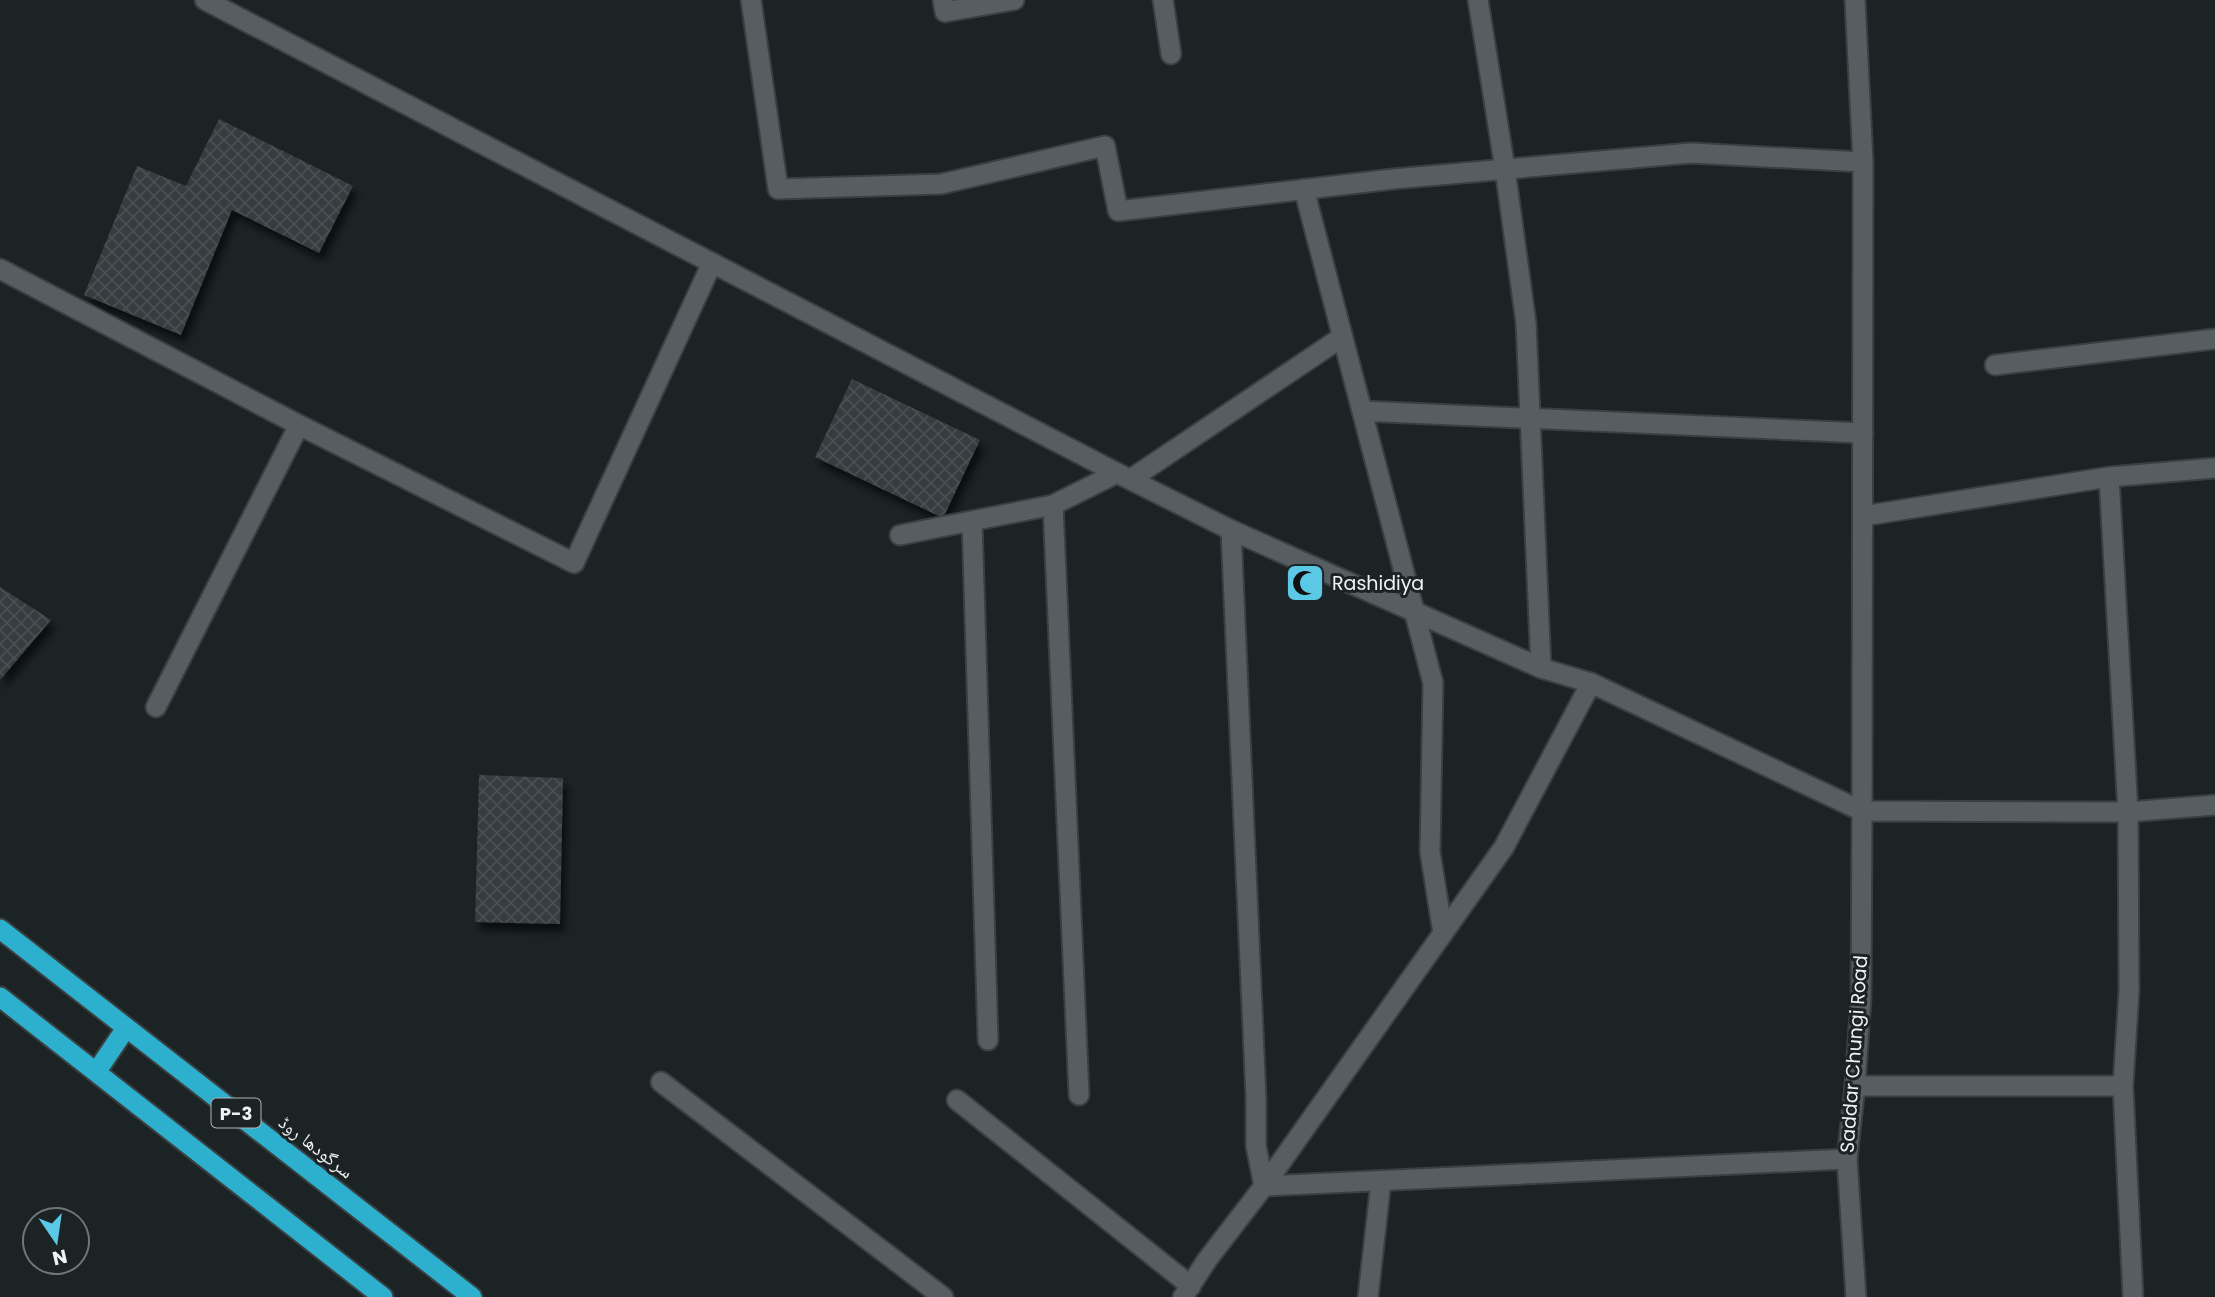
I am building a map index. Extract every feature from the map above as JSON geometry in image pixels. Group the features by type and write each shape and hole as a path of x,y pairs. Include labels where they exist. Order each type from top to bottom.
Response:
{"highway":[{"name":"سرگودھا روڈ","path":"0,929 472,1297"},
{"name":"P-3","path":"0,997 383,1297"},
{"path":"97,1072 126,1028"}],"street":[{"path":"205,0 1231,530 1541,668 1591,683 1862,811 2127,812 2215,806"},
{"path":"751,0 778,189 941,184 1105,146 1118,211 1505,169 1691,153 1863,162"},
{"path":"943,0 945,12 1014,0"},
{"path":"1163,0 1171,54"},
{"path":"1478,0 1526,323 1541,668"},
{"name":"Saddar Chungi Road","path":"1855,0 1863,162 1861,998 1847,1159 1856,1297"},
{"path":"1304,190 1433,683 1430,852 1443,933"},
{"path":"0,269 299,425 574,563 712,263"},
{"path":"900,535 1053,505 1124,476 1342,337"},
{"path":"1995,365 2215,339"},
{"path":"1362,411 1863,433"},
{"path":"156,707 299,425"},
{"path":"1863,516 2109,477 2215,468"},
{"path":"2109,477 2127,812 2129,991 2123,1086 2133,1297"},
{"path":"1053,505 1079,1095"},
{"path":"972,520 988,1040"},
{"path":"1231,530 1256,1146 1265,1186"},
{"path":"957,1100 1187,1291 1207,1260 1265,1186 1504,847 1591,683"},
{"path":"660,1082 943,1297"},
{"path":"1855,1086 2123,1086"},
{"path":"1265,1186 1847,1159"},
{"path":"1368,1297 1381,1181"}],"building":[{"path":"219,119 353,186 319,253 232,210 181,335 84,295 137,166 186,186"},
{"path":"852,379 980,440 943,518 815,457"},
{"path":"0,587 51,620 0,680"},
{"path":"479,775 563,778 560,924 475,922"}],"place":[{"name":"Rashidiya","path":"1305,583"}]}
